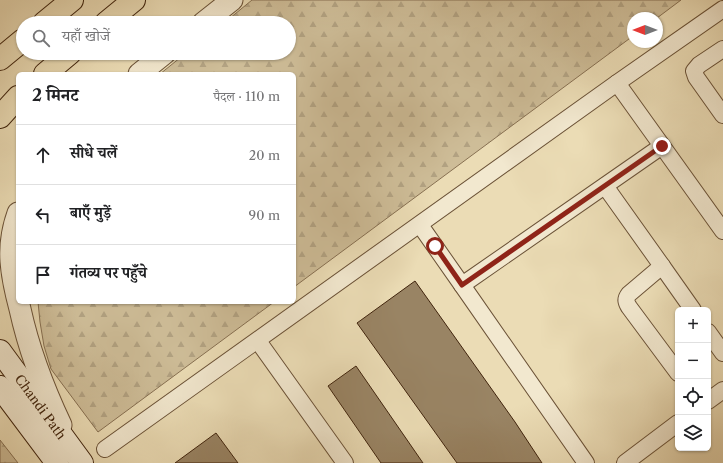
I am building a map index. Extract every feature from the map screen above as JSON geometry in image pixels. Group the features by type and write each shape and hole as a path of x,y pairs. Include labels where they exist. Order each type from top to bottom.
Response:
{"highway":[{"path":"53,16 72,0"},
{"path":"115,16 134,0"},
{"path":"0,60 16,46"},
{"path":"47,72 62,60"},
{"path":"0,118 16,99"}],"main road":[{"name":"Chandi Path","path":"0,351 81,461"},
{"name":"Chandi Path","path":"0,387 57,463"}],"street":[{"path":"213,16 232,0"},
{"path":"105,449 723,9"},
{"path":"723,49 699,65 694,71 696,77 723,115"},
{"path":"142,72 157,60"},
{"path":"617,83 723,230"},
{"path":"462,285 662,146"},
{"path":"605,186 691,307"},
{"path":"16,222 12,239 11,260 16,291"},
{"path":"420,224 586,463"},
{"path":"662,266 629,294 626,297 626,302 675,369"},
{"path":"19,304 36,366 48,398 81,461"},
{"path":"711,336 723,353"},
{"path":"258,341 345,463"},
{"path":"711,399 723,390"},
{"path":"625,463 675,425"}],"green space":[{"path":"252,0 681,0 663,14 663,12 627,12 627,40 296,286 296,72 162,72 177,60 296,60 296,16 233,16"},
{"path":"38,304 271,304 98,432 51,369 44,346"},
{"path":"0,440 18,463 0,463"}],"building":[{"path":"415,281 515,422 542,463 457,463 357,323"},
{"path":"356,366 423,463 381,463 328,386"},
{"path":"216,433 238,463 175,463"}],"route":[{"path":"435,246 462,285 662,146"}]}
